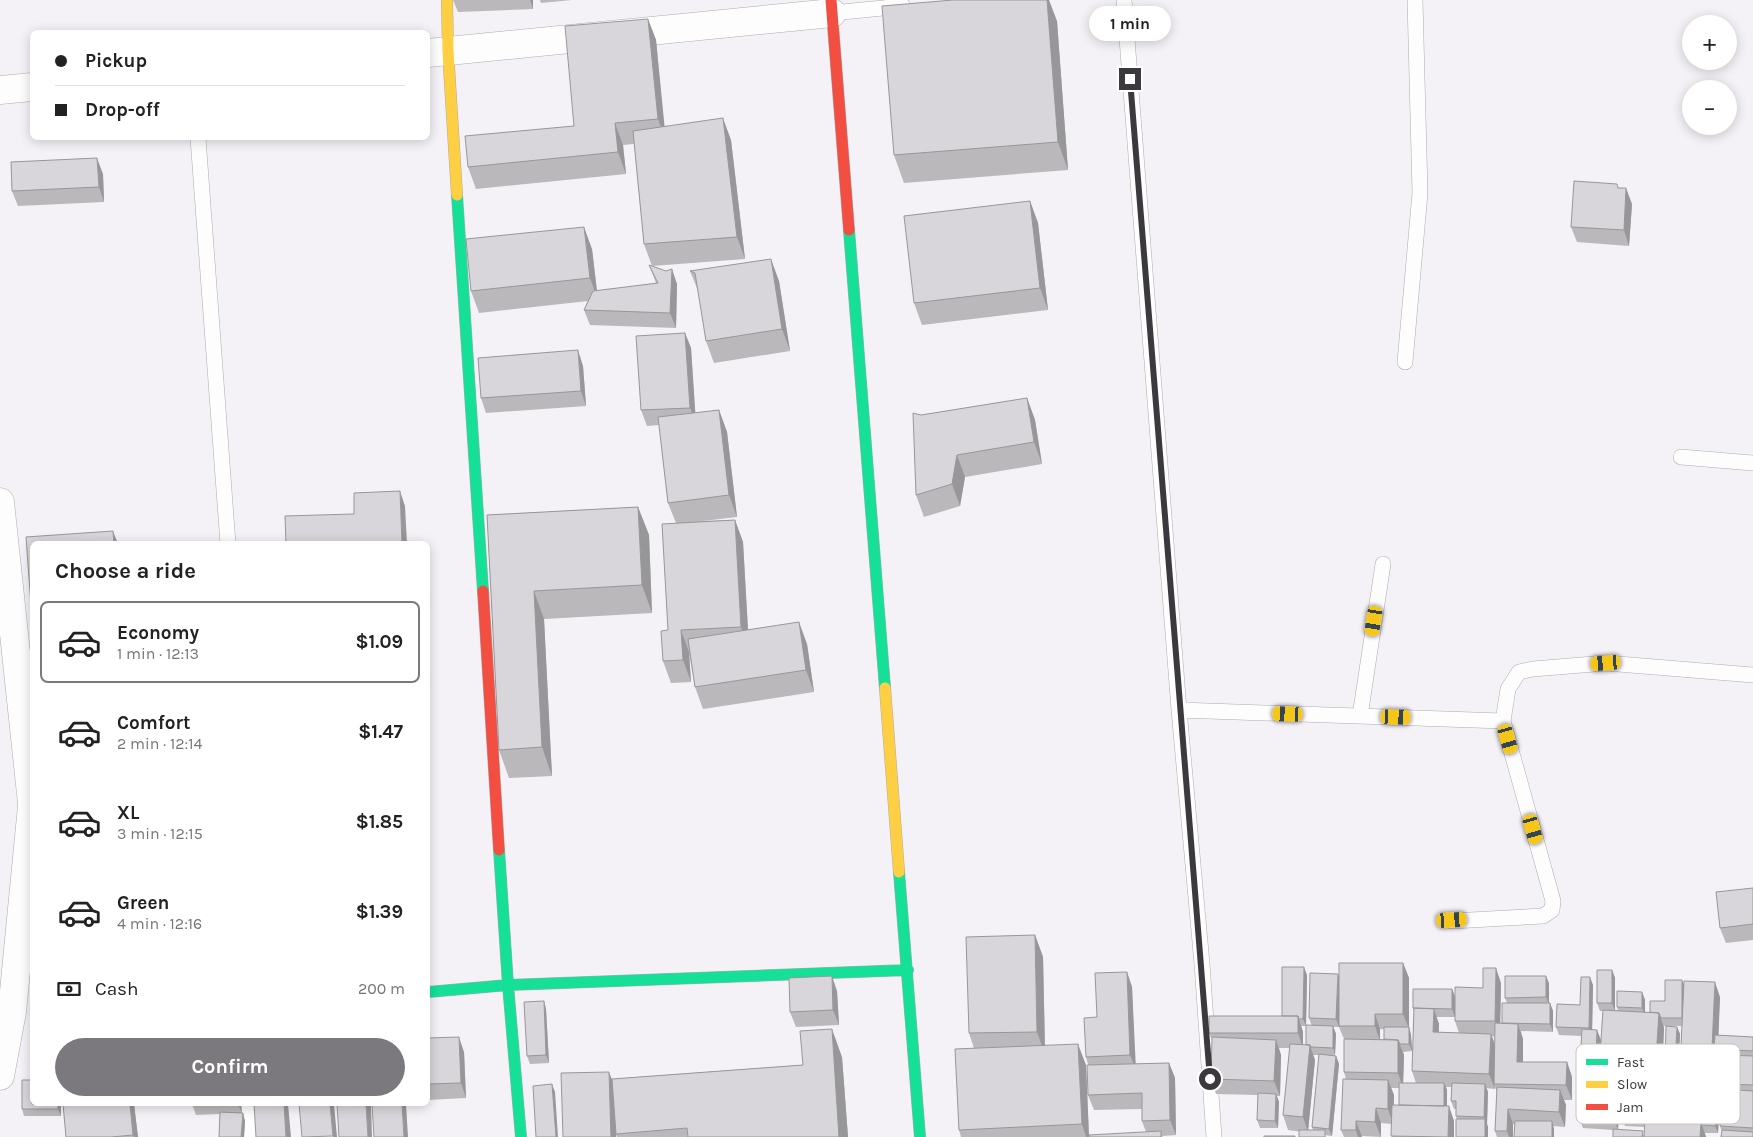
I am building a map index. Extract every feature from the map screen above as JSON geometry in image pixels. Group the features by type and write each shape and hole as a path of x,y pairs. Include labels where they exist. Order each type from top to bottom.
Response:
{"street":[{"path":"447,0 438,52 521,1137"},
{"path":"438,52 832,6 920,1137"},
{"path":"0,90 30,87"},
{"path":"0,502 30,785"},
{"path":"0,1076 15,1010 30,828"},
{"path":"430,992 508,985 908,970"},
{"path":"250,1106 252,1137"}],"lane":[{"path":"1124,0 1179,710 1202,964 1214,1137"},
{"path":"1405,362 1420,193 1415,0"},
{"path":"832,6 922,4"},
{"path":"198,140 228,541"},
{"path":"1681,457 1753,463"},
{"path":"1360,716 1383,564"},
{"path":"1452,920 1543,916 1552,910 1553,901 1503,721 1508,689 1518,672 1533,668 1606,663 1753,675"},
{"path":"1179,710 1503,721"}],"building":[{"path":"953,0 1047,0 1058,142 894,155 882,6"},
{"path":"648,19 658,119 615,123 618,152 468,167 465,136 574,126 565,26"},
{"path":"723,118 737,237 644,244 633,131"},
{"path":"97,158 99,187 12,191 11,162"},
{"path":"1574,181 1617,184 1618,188 1626,188 1624,230 1571,227"},
{"path":"1030,201 1040,288 914,303 904,216"},
{"path":"584,227 590,278 471,291 466,239"},
{"path":"771,259 782,329 706,341 695,273 690,271"},
{"path":"649,265 666,271 672,269 670,313 584,310 593,291 658,283"},
{"path":"685,333 690,408 641,410 636,336"},
{"path":"578,350 581,391 481,398 478,358"},
{"path":"1027,398 1034,442 957,455 952,484 916,495 913,413 921,415"},
{"path":"719,410 729,495 668,503 658,417"},
{"path":"400,491 402,541 286,541 285,516 354,514 354,493"},
{"path":"638,507 642,585 534,591 542,747 499,750 487,515"},
{"path":"735,520 741,627 681,630 683,660 663,661 661,631 668,630 662,524"},
{"path":"113,531 114,541 30,541 30,591 26,537"},
{"path":"799,622 806,670 695,687 688,639"},
{"path":"1753,888 1753,924 1720,928 1716,892"},
{"path":"1035,935 1037,1032 969,1033 966,937"},
{"path":"1339,963 1403,963 1403,1014 1375,1014 1375,1026 1339,1026"},
{"path":"1282,967 1304,967 1303,1019 1299,1019 1298,1016 1282,1016"},
{"path":"1483,968 1496,968 1495,1021 1455,1021 1455,987 1483,988"},
{"path":"1597,970 1612,970 1612,1003 1597,1003"},
{"path":"1127,972 1130,1055 1086,1057 1084,1018 1097,1017 1095,973"},
{"path":"1310,973 1338,974 1336,1019 1309,1018"},
{"path":"832,976 833,1010 790,1012 789,978"},
{"path":"1505,976 1546,976 1546,997 1505,998"},
{"path":"1581,977 1590,977 1589,1028 1556,1027 1557,1004 1580,1005"},
{"path":"1665,980 1682,980 1682,1018 1661,1018 1659,1013 1650,1012 1650,1001 1665,1001"},
{"path":"1684,981 1715,982 1712,1044 1681,1044"},
{"path":"1413,989 1452,989 1452,1009 1413,1008"},
{"path":"1617,991 1642,992 1642,1008 1617,1007"},
{"path":"544,1001 546,1055 527,1056 524,1002"},
{"path":"1502,1003 1550,1003 1550,1024 1502,1023"},
{"path":"1414,1008 1434,1009 1433,1032 1491,1034 1489,1074 1412,1071"},
{"path":"1603,1010 1659,1013 1657,1044 1601,1044"},
{"path":"1209,1016 1298,1016 1298,1033 1209,1033"},
{"path":"1495,1023 1518,1024 1517,1062 1567,1062 1566,1085 1494,1084"},
{"path":"1306,1025 1333,1026 1333,1048 1306,1045"},
{"path":"1666,1026 1677,1027 1676,1044 1666,1044"},
{"path":"1384,1027 1409,1027 1409,1044 1400,1044 1398,1040 1384,1039"},
{"path":"832,1029 839,1137 688,1137 687,1128 616,1134 612,1079 803,1065 800,1031"},
{"path":"1582,1029 1597,1030 1596,1044 1581,1044"},
{"path":"1715,1035 1753,1037 1753,1051 1740,1050 1740,1044 1714,1044"},
{"path":"459,1037 461,1083 430,1084 430,1038"},
{"path":"1212,1037 1276,1040 1274,1081 1211,1079"},
{"path":"1344,1039 1398,1040 1398,1073 1344,1072"},
{"path":"1078,1044 1082,1124 959,1130 955,1049"},
{"path":"1290,1044 1310,1045 1303,1117 1283,1115"},
{"path":"1319,1054 1336,1056 1329,1129 1312,1127"},
{"path":"1740,1056 1753,1056 1753,1085 1740,1085"},
{"path":"1169,1063 1170,1120 1142,1121 1142,1093 1088,1095 1087,1065"},
{"path":"609,1072 611,1137 563,1137 561,1073"},
{"path":"1343,1079 1388,1080 1388,1109 1376,1108 1375,1122 1356,1121 1356,1130 1341,1130"},
{"path":"22,1080 30,1080 30,1106 58,1106 58,1109 22,1109"},
{"path":"1399,1083 1444,1083 1444,1106 1399,1105"},
{"path":"1452,1083 1485,1084 1484,1117 1456,1116 1456,1101 1451,1101"},
{"path":"552,1084 556,1137 536,1137 533,1086"},
{"path":"1497,1087 1560,1090 1559,1112 1508,1109 1507,1131 1495,1131"},
{"path":"1740,1090 1753,1091 1753,1128 1720,1126 1720,1124 1740,1124"},
{"path":"1258,1093 1276,1094 1275,1121 1257,1120"},
{"path":"1392,1105 1449,1106 1448,1137 1391,1136"},
{"path":"63,1106 130,1106 133,1135 66,1137"},
{"path":"254,1106 284,1106 286,1137 256,1137"},
{"path":"299,1106 330,1106 333,1136 302,1137"},
{"path":"337,1106 366,1106 368,1137 339,1137"},
{"path":"372,1106 402,1106 404,1137 374,1137"},
{"path":"220,1112 243,1113 241,1137 219,1137"},
{"path":"1456,1119 1485,1119 1485,1137 1456,1137"},
{"path":"1515,1121 1552,1121 1552,1137 1514,1137"},
{"path":"1645,1124 1701,1124 1700,1137 1644,1137"},
{"path":"1702,1124 1715,1124 1715,1126"},
{"path":"1613,1129 1643,1131 1642,1137 1613,1137"},
{"path":"1299,1130 1325,1130 1325,1137 1299,1137"},
{"path":"1722,1130 1753,1132 1753,1137 1721,1137"},
{"path":"1161,1131 1161,1137 1090,1137 1089,1135"},
{"path":"1295,1136 1295,1137 1264,1137"}],"traffic: fast":[{"path":"457,195 483,591"},
{"path":"849,230 885,688"},
{"path":"499,850 521,1137"},
{"path":"899,872 920,1137"},
{"path":"430,992 508,985 908,970"}],"traffic: slow":[{"path":"447,0 448,51 457,195"},
{"path":"885,688 899,872"}],"traffic: jam":[{"path":"831,0 849,230"},
{"path":"483,591 499,850"}],"route":[{"path":"1130,79 1210,1079"}]}
